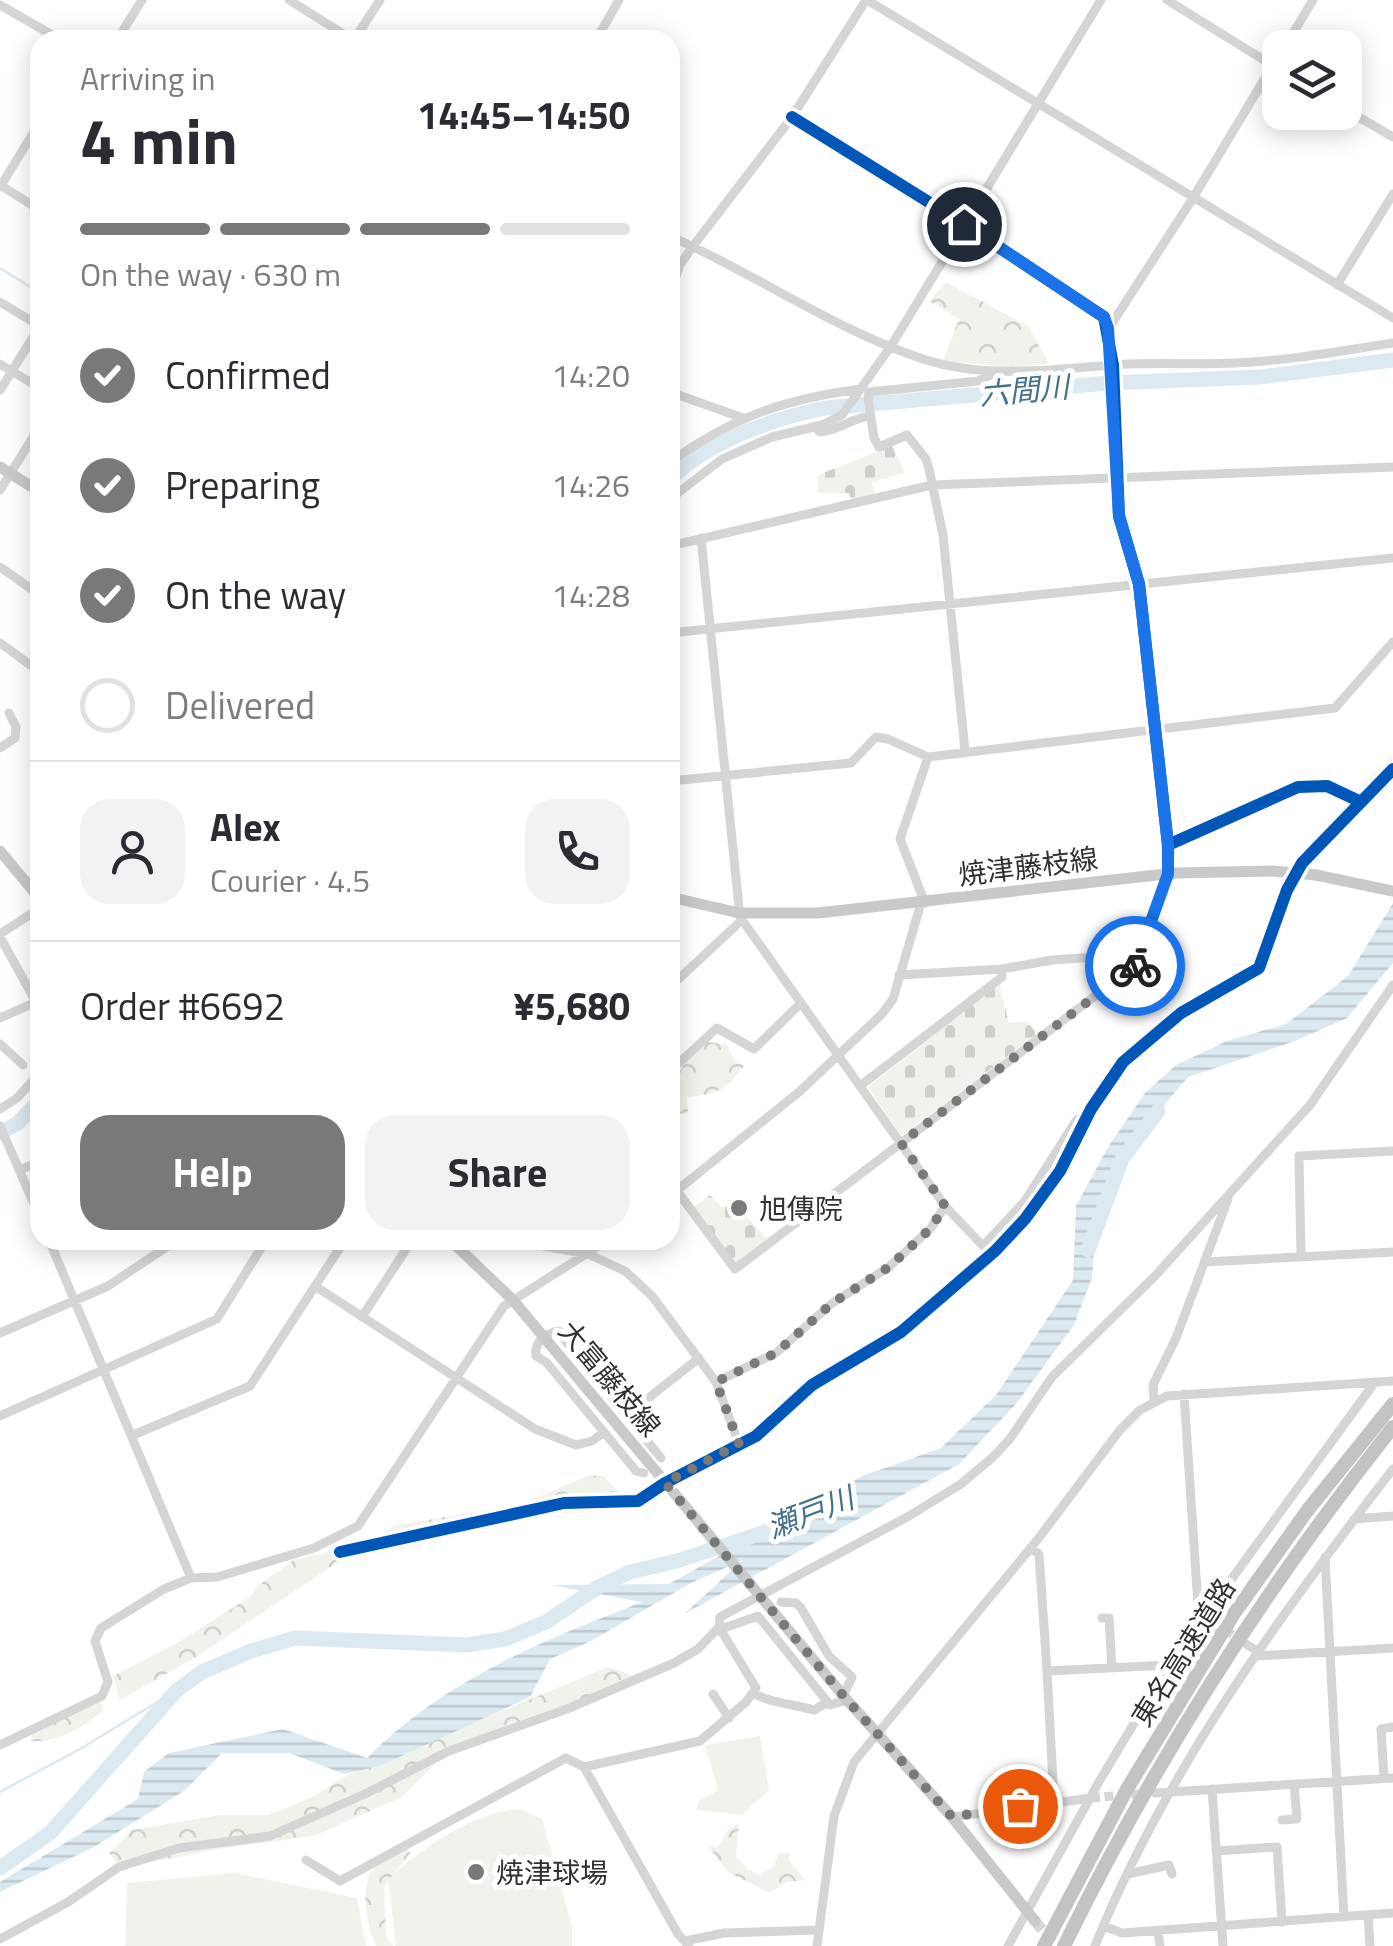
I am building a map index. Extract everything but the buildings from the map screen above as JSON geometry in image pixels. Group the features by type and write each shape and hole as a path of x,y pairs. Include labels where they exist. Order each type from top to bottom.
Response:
{"highway":[{"name":"東名高速道路","path":"1044,1946 1127,1788 1233,1615 1307,1511 1393,1404"},
{"name":"東名高速道路","path":"1064,1946 1134,1808 1199,1698 1299,1548 1393,1427"}],"main road":[{"path":"5,470 30,486"},
{"path":"0,852 30,887"},
{"name":"焼津藤枝線","path":"680,899 741,917 923,903 1171,874 1273,871 1316,875 1393,891"},
{"name":"大富藤枝線","path":"462,1250 512,1299 1035,1920"}],"street":[{"path":"123,30 142,0"},
{"path":"289,0 338,30"},
{"path":"360,30 380,0"},
{"path":"602,30 618,0"},
{"path":"680,266 792,117 866,0 1393,318"},
{"path":"815,426 820,432 828,432 852,418 865,401 890,346 1102,0"},
{"path":"1167,0 1262,59"},
{"path":"1294,30 1313,0"},
{"path":"0,5 44,30"},
{"path":"1108,328 1262,90"},
{"path":"680,1201 735,1269 1136,965 1171,874 1139,584 1119,516 1113,368 1104,317 792,117"},
{"path":"1362,118 1393,137"},
{"path":"30,138 0,186 30,204"},
{"path":"1338,285 1393,194"},
{"path":"680,240 836,324 925,360 1000,371 1251,362 1393,343"},
{"path":"0,302 30,320"},
{"path":"0,390 30,342"},
{"path":"0,364 30,382"},
{"path":"680,492 722,460 772,438 842,415 865,401 869,392 978,381 1000,371"},
{"path":"680,396 744,418"},
{"path":"680,455 709,434 744,418 809,398 865,401"},
{"path":"865,401 879,447 906,435 926,459 944,536 965,751"},
{"path":"0,490 5,470 30,439"},
{"path":"680,543 932,484 1393,467"},
{"path":"701,538 741,917 945,1206 983,1246 1025,1201 1076,1120 1091,1109"},
{"path":"680,632 1393,558"},
{"path":"0,568 30,589"},
{"path":"680,780 851,763 876,738 888,738 928,757 1335,708 1393,642"},
{"path":"0,643 30,665"},
{"path":"0,748 16,738 9,712"},
{"path":"680,1189 750,1134 882,1014 893,998 923,903 900,838 928,757"},
{"path":"340,1552 564,1503 638,1501 756,1436 812,1385 901,1332 995,1251 1025,1219 1060,1171 1091,1109 1124,1062 1181,1013 1259,968 1286,890 1302,863 1393,768"},
{"path":"1168,845 1298,787 1327,786 1359,801"},
{"path":"30,915 0,936 30,991"},
{"path":"680,977 741,917"},
{"path":"899,975 1141,954"},
{"path":"860,1086 1002,977 1002,969"},
{"path":"584,1767 692,1744 729,1718 756,1688 718,1627 720,1617 756,1591 909,1516 994,1458 1052,1377 1156,1276 1310,1105 1393,985"},
{"path":"680,1062 717,1028 754,1049 801,1002"},
{"path":"0,1018 30,1005"},
{"path":"0,1044 23,1066"},
{"path":"0,1109 30,1084"},
{"path":"2,1129 30,1195"},
{"path":"1301,1257 1299,1156 1393,1151"},
{"path":"19,1170 30,1166"},
{"path":"1154,1401 1153,1385 1176,1338 1232,1190"},
{"path":"716,1382 776,1353 831,1304 889,1267 931,1228 945,1206"},
{"path":"53,1250 192,1578"},
{"path":"0,1333 75,1301 140,1268 164,1250"},
{"path":"0,1416 217,1320 259,1250"},
{"path":"133,1435 250,1386 338,1250"},
{"path":"362,1317 406,1250"},
{"path":"566,1250 588,1254 626,1271 652,1296 716,1382 739,1444"},
{"path":"0,1746 102,1696 108,1682 94,1641 96,1634 164,1589 192,1578 217,1577 314,1548 358,1526 512,1299 594,1250"},
{"path":"1204,1262 1393,1252"},
{"path":"315,1286 535,1429 566,1443 584,1444 604,1432"},
{"path":"644,1474 636,1471 547,1363 536,1356 536,1346 543,1337 554,1332 563,1334 660,1458"},
{"path":"627,1415 699,1358"},
{"path":"817,1946 840,1794 854,1762 1140,1410 1154,1401 1184,1394 1393,1381"},
{"path":"1008,1946 1169,1665 1375,1382"},
{"path":"1184,1394 1201,1619"},
{"path":"1095,1946 1171,1792 1324,1557 1393,1469"},
{"path":"1354,1519 1393,1516"},
{"path":"1030,1548 1040,1554 1054,1801"},
{"path":"1324,1557 1344,1917"},
{"path":"0,1939 68,1902 119,1867 179,1848 270,1836 449,1751 566,1709 674,1663 698,1648 718,1627 758,1616 828,1702 836,1705 845,1698 852,1677 830,1656 801,1608 781,1602"},
{"path":"1102,1618 1109,1618 1112,1668"},
{"path":"1201,1619 1214,1622"},
{"path":"1246,1644 1258,1654 1393,1648"},
{"path":"1047,1671 1169,1665"},
{"path":"753,1692 766,1701 784,1700 814,1710 828,1702"},
{"path":"713,1694 729,1718"},
{"path":"1155,1793 1388,1778 1381,1728 1393,1727"},
{"path":"306,1860 340,1881 566,1758 584,1767 687,1944 724,1933 819,1930"},
{"path":"1282,1820 1297,1819 1294,1784"},
{"path":"1212,1789 1224,1946"},
{"path":"952,1817 1091,1798"},
{"path":"1216,1851 1277,1847 1282,1922"},
{"path":"1128,1874 1168,1865 1172,1874"},
{"path":"1103,1926 1122,1933 1393,1913"},
{"path":"1368,1915 1370,1946"},
{"path":"1170,1917 1173,1930"},
{"path":"1158,1931 1160,1946"}],"green space":[{"path":"946,282 1028,326 1049,364 1009,367 943,361 959,319 929,301"},
{"path":"892,446 905,473 872,482 875,495 851,500 849,493 818,493 818,475"},
{"path":"999,984 1009,1023 1027,1021 1037,1034 901,1136 868,1087"},
{"path":"708,1042 727,1045 736,1063 745,1065 720,1089 687,1097 688,1113 680,1114 680,1070"},
{"path":"710,1195 723,1208 734,1202 767,1239 735,1264 693,1208"},
{"path":"590,1475 603,1476 626,1499 605,1511 556,1514 374,1555 376,1536 398,1525 522,1504"},
{"path":"335,1547 340,1561 196,1657 120,1700 113,1676 177,1643 250,1597 259,1585 295,1559 320,1555"},
{"path":"608,1667 632,1675 631,1679 442,1757 402,1797 314,1836 121,1868 109,1853 132,1830 220,1815 269,1815 312,1797 351,1773"},
{"path":"98,1698 104,1710 78,1728 50,1740 29,1741 37,1727"},
{"path":"760,1736 769,1790 742,1815 696,1810 699,1801 718,1790 705,1745"},
{"name":"焼津球場","path":"519,1809 542,1819 572,1926 572,1946 396,1946 388,1879 449,1834 484,1817"},
{"path":"739,1823 736,1856 748,1869 760,1875 774,1866 779,1853 792,1853 788,1859 805,1880 787,1882 770,1893 728,1872 707,1845 717,1848 728,1830"},
{"path":"404,1849 411,1852 384,1886 386,1937 393,1946 376,1946 367,1917 367,1884 375,1867"},
{"path":"234,1873 357,1898 366,1946 125,1946 127,1883"}],"water":[{"path":"1393,903 1393,963 1347,1018 1295,1041 1188,1077 1115,1163 1097,1210 1092,1278 1074,1325 1015,1405 959,1464 684,1614 743,1560 691,1583 591,1641 550,1659 530,1697 382,1765 344,1774 289,1753 222,1753 184,1791 94,1847 0,1892 0,1882 138,1799 144,1772 169,1753 283,1729 367,1758 428,1706 496,1665 642,1602 550,1585 669,1584 862,1476 941,1448 996,1395 1073,1280 1076,1206 1108,1147 1145,1093 1176,1065 1227,1041 1286,1024 1348,976"}],"waterway":[{"path":"0,268 30,287"},
{"name":"六間川","path":"680,470 743,433 826,408 1108,383 1260,377 1393,360"},
{"name":"六間川","path":"0,1133 30,1110"},
{"name":"瀬戸川","path":"1088,1250 1122,1159 1158,1111"},
{"name":"瀬戸川","path":"0,1868 50,1833 177,1690 202,1672 295,1638 466,1645 505,1639 546,1622 598,1587 630,1572 780,1527"},
{"path":"0,1792 177,1690"}],"tunnel":[{"path":"1214,1622 1240,1640"},
{"path":"1091,1798 1148,1793"},
{"path":"1035,1921 1056,1946"}],"cycle path":[{"path":"792,117 1104,317 1113,365 1119,516 1139,584 1168,845 1298,787 1327,786 1359,801"},
{"path":"340,1552 564,1503 638,1501 756,1436 812,1385 901,1332 995,1251 1025,1219 1060,1171 1091,1109 1123,1062 1181,1013 1259,968 1287,890 1302,863 1393,769"}],"way so far":[{"path":"1020,1806 952,1817 847,1700 665,1483 739,1444 716,1382 776,1353 831,1304 903,1256 931,1228 945,1206 901,1143 1135,966"}],"place":[{"name":"旭傳院","path":"739,1208"},
{"name":"焼津球場","path":"476,1872"}],"route":[{"path":"964,224 1104,317 1108,328 1119,516 1139,584 1168,845 1168,874 1135,966"}]}
